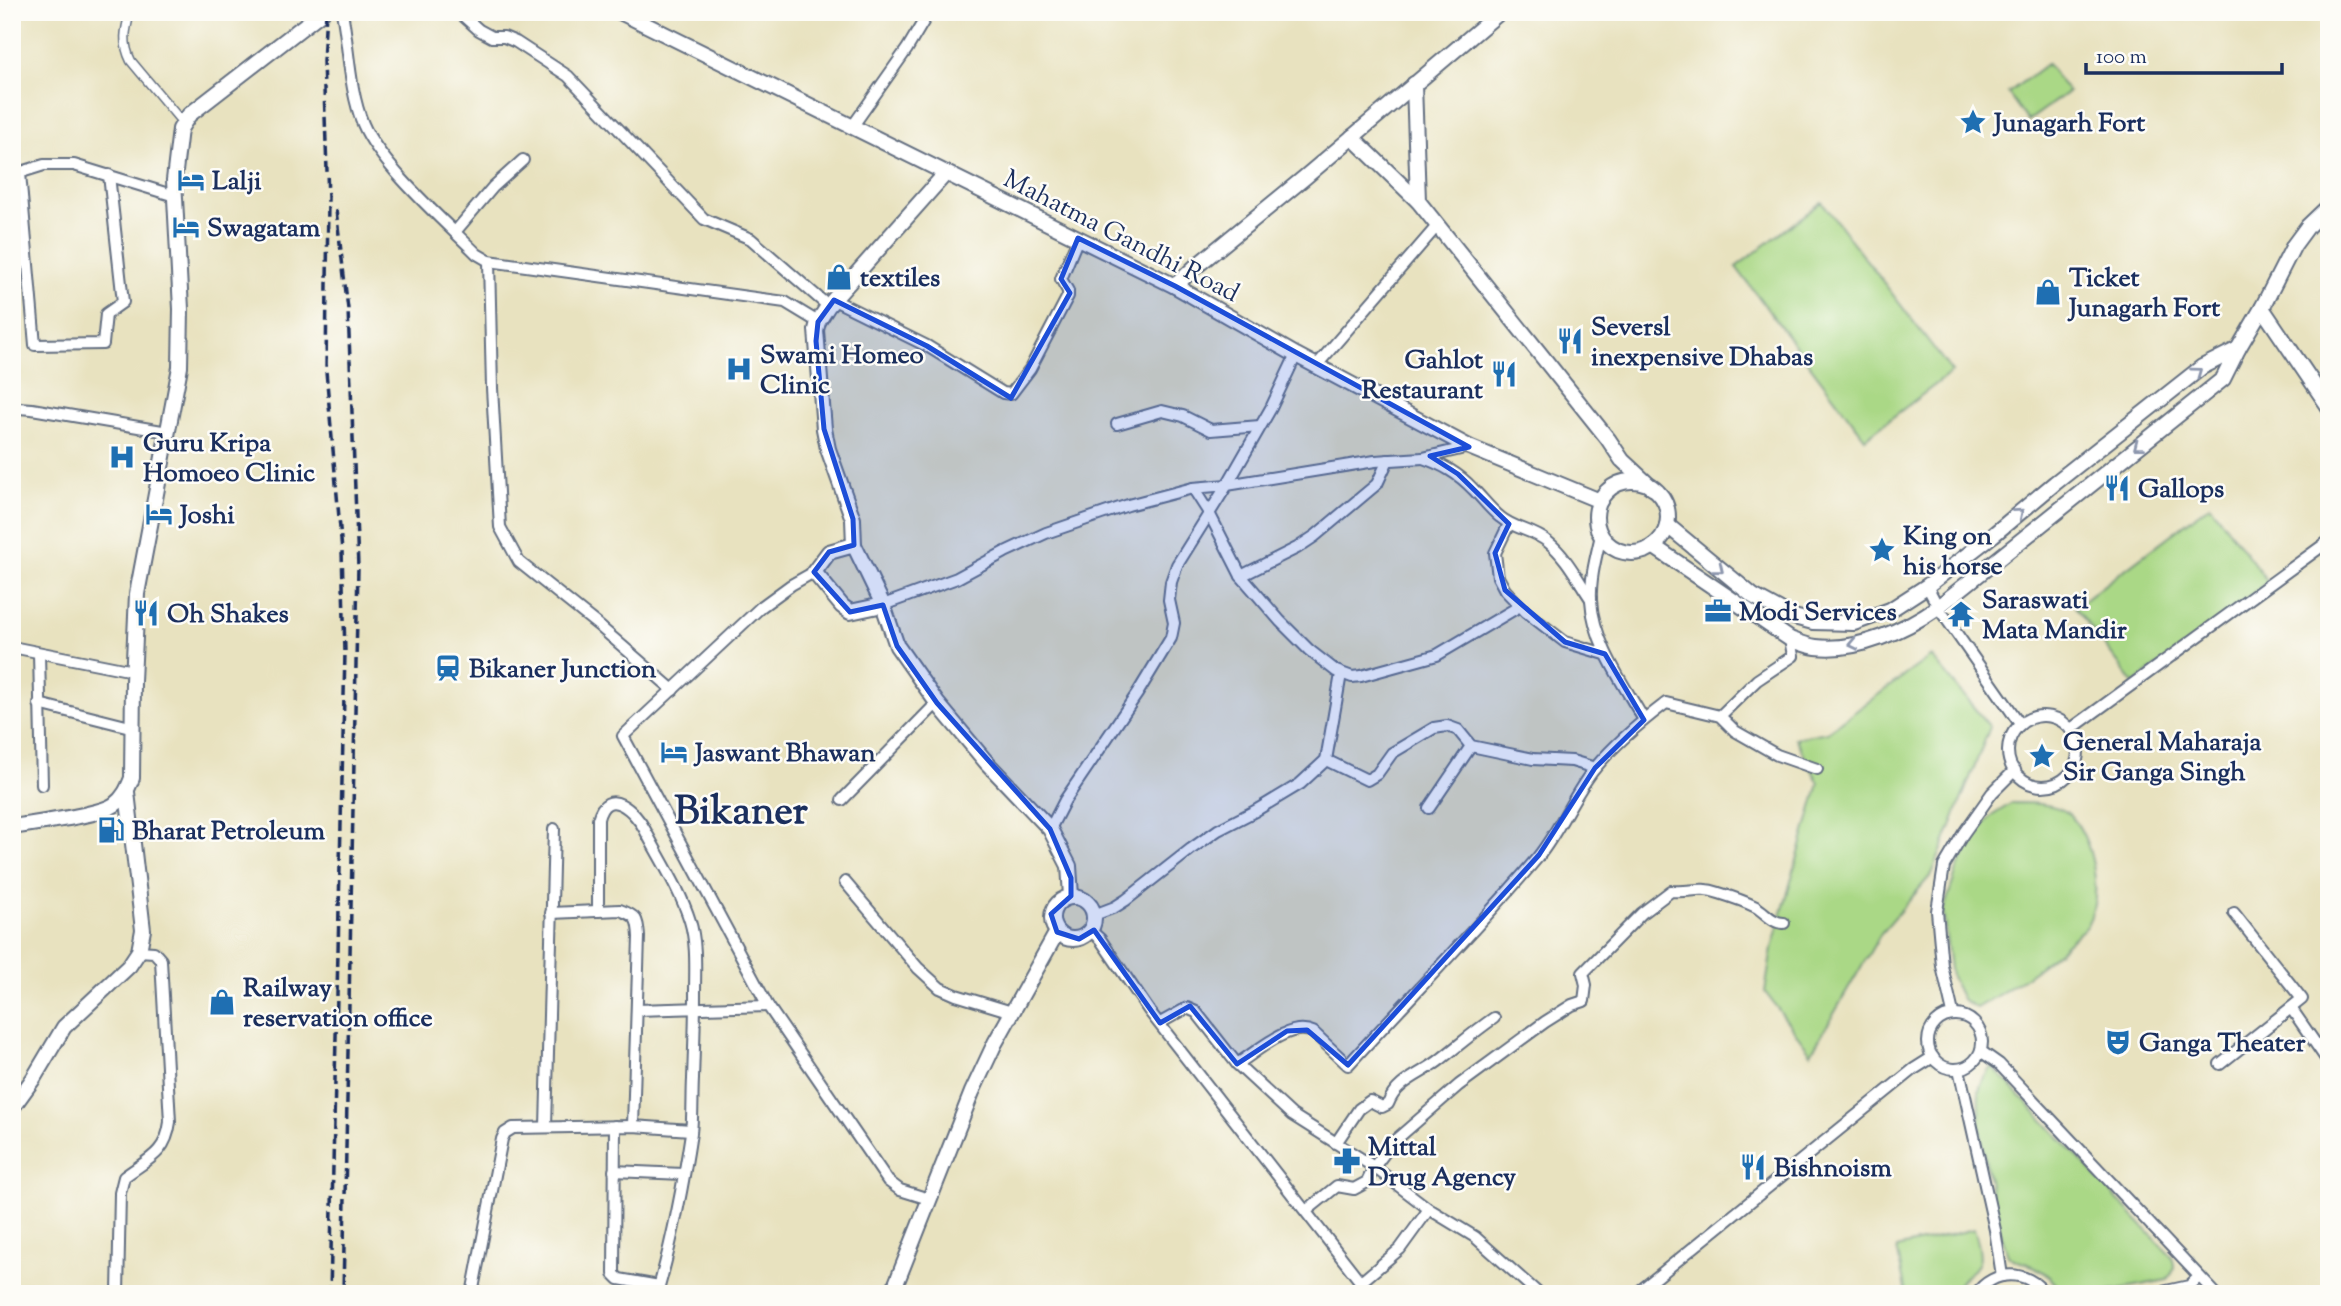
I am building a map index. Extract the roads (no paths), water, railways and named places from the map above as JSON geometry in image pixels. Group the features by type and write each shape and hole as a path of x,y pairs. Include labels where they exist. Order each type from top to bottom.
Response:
{"street":[{"path":"130,12 124,36 131,61 182,122"},
{"path":"12,827 99,811 114,805 127,792 132,778 137,594 180,367 181,309 175,196 182,122 322,12"},
{"path":"342,12 362,122 373,142 397,172 477,254 489,261 785,302 818,322"},
{"path":"458,12 479,30 492,37 504,37 516,42 568,76 704,219 751,239 831,303 927,346 1003,393 1011,394 1030,369 1068,296 1068,290 1061,279 1078,238"},
{"name":"Mahatma Gandhi Road","path":"620,12 1175,286 1296,355 1469,447 1600,501"},
{"path":"852,127 907,49 929,12"},
{"path":"1175,286 1500,12"},
{"path":"1413,84 1418,201"},
{"path":"1352,137 1418,201 1622,460 1652,488 1658,494 1666,508 1667,525 1660,540 1646,550 1629,553 1613,548 1601,535 1596,518 1600,501 1620,484 1636,482 1652,488"},
{"path":"455,232 493,187 523,160"},
{"path":"109,176 122,302 106,314 103,344 35,345 16,174 44,165 74,164 175,196"},
{"path":"946,173 831,303 818,322 816,341 824,429 828,449 853,519 854,545 883,605 897,646 937,703 987,763 1050,829 1069,866 1072,896"},
{"path":"1653,546 1790,639 1814,647 1836,648 1869,641 1913,624 1938,607 2223,379 2263,308 2294,245 2308,226 2329,206"},
{"path":"1317,365 1438,225"},
{"path":"489,261 492,388 500,527 519,562 673,690"},
{"path":"2263,308 2329,407"},
{"path":"1667,525 1753,596 1790,616 1813,622 1854,623 1867,620 1891,610 1927,586 2202,367 2238,349"},
{"path":"1050,829 1065,800 1125,713 1171,638 1174,623 1170,600 1171,582 1177,565 1279,395 1296,355"},
{"path":"12,411 18,408 32,409 168,432"},
{"path":"1117,424 1162,411 1182,416 1211,430 1260,426"},
{"path":"814,572 850,612 883,605 957,579 1046,533 1128,505 1193,488 1388,460 1423,458 1469,447"},
{"path":"1423,458 1458,474 1509,524 1549,542 1591,599"},
{"path":"1241,576 1315,536 1377,484 1388,460"},
{"path":"1193,488 1241,576 1309,650 1341,674 1361,676 1437,655 1520,606"},
{"path":"1509,524 1494,553 1498,577 1505,590 1520,606 1565,642 1605,654"},
{"path":"1601,535 1592,578 1592,611 1605,654 1644,720"},
{"path":"2071,729 2329,541"},
{"path":"854,545 830,552 814,572 761,607 623,736 768,1006 888,1181 900,1191 929,1199"},
{"path":"1927,586 1938,607 2020,724"},
{"path":"1720,716 1757,680 1793,656 1790,639"},
{"path":"12,647 133,671"},
{"path":"39,653 42,785"},
{"path":"1094,915 1126,900 1200,842 1300,783 1326,760 1341,674"},
{"path":"842,800 937,703"},
{"path":"1237,1064 1287,1031 1307,1030 1348,1065 1390,1018 1446,963 1539,855 1595,768 1644,720 1666,703 1720,716 1735,731 1777,755 1817,769"},
{"path":"39,705 134,728"},
{"path":"2042,715 2056,718 2071,729 2079,756 2070,774 2051,785 2036,785 2023,780 2015,770 2008,753 2012,733 2020,724 2031,717 2042,715"},
{"path":"1326,760 1367,780 1377,774 1392,753 1434,728 1447,726 1458,730 1471,746 1533,759 1572,761 1595,768"},
{"path":"1429,808 1471,746"},
{"path":"1952,1013 1942,967 1937,911 1944,866 1992,793 2015,770"},
{"path":"12,1108 64,1027 129,966 139,951 143,930 127,792"},
{"path":"598,911 598,818 606,805 616,802 626,806 639,818 690,920 694,939 691,1130 658,1290 619,1279 614,1274 615,1126"},
{"path":"546,1127 554,829"},
{"path":"845,882 919,968 940,988 1012,1012"},
{"path":"1306,1211 1337,1186 1354,1189 1367,1182 1374,1167 1392,1143 1459,1085 1545,1022 1572,1005 1584,1001 1586,985 1583,973 1643,914 1671,891 1686,893 1700,887 1738,899 1757,908 1777,923 1784,923"},
{"path":"1072,896 1082,898 1090,905 1094,915 1091,932 1079,939 1067,939 1057,932 1052,924 1051,914 1055,905 1072,896"},
{"path":"551,913 620,910 638,921 633,1126"},
{"path":"2220,1064 2302,999 2235,913"},
{"path":"892,1294 972,1092 1012,1012 1057,932"},
{"path":"1091,932 1100,939 1150,1012 1370,1294"},
{"path":"118,1294 120,1193 124,1177 165,1144 170,1122 161,960 154,953 139,951"},
{"path":"637,1010 768,1006"},
{"path":"1160,1023 1187,1008 1196,1012 1237,1064 1292,1115 1374,1167 1429,1209 1475,1237 1539,1294"},
{"path":"2291,1008 2329,1063"},
{"path":"1952,1013 1971,1019 1983,1037 1982,1052 1976,1061 1959,1069 1942,1066 1929,1049 1928,1037 1933,1026 1952,1013"},
{"path":"1336,1143 1359,1109 1370,1101 1382,1107 1388,1104 1391,1096 1406,1080 1423,1072 1494,1018"},
{"path":"1982,1052 1999,1065 2216,1294"},
{"path":"1636,1294 1914,1069 1933,1057"},
{"path":"1959,1069 1995,1230 2002,1276"},
{"path":"472,1294 505,1133 513,1128 546,1127 633,1126 691,1130"},
{"path":"614,1171 683,1174"},
{"path":"1361,1282 1399,1249 1429,1209"},
{"path":"1976,1294 1988,1282 2002,1276 2027,1279 2045,1294"},
{"path":"2153,1294 2189,1286 2199,1278"}],"railway":[{"path":"326,12 323,61 328,198 326,371 342,551 345,652 330,1294"},
{"path":"336,210 348,309 358,567 343,1294"}],"place":[{"name":"Junagarh Fort","path":"1973,122"},
{"name":"Lalji","path":"191,180"},
{"name":"Swagatam","path":"186,227"},
{"name":"textiles","path":"839,277"},
{"name":"Ticket Junagarh Fort","path":"2048,292"},
{"name":"Seversl inexpensive Dhabas","path":"1570,341"},
{"name":"Swami Homeo Clinic","path":"739,369"},
{"name":"Gahlot Restaurant","path":"1504,374"},
{"name":"Guru Kripa Homoeo Clinic","path":"122,457"},
{"name":"Gallops","path":"2117,488"},
{"name":"Joshi","path":"159,514"},
{"name":"King on his horse","path":"1882,550"},
{"name":"Modi Services","path":"1718,611"},
{"name":"Oh Shakes","path":"146,613"},
{"name":"Saraswati Mata Mandir","path":"1961,614"},
{"name":"Bikaner Junction","path":"448,668"},
{"name":"Jaswant Bhawan","path":"674,752"},
{"name":"General Maharaja Sir Ganga Singh","path":"2042,756"},
{"name":"Bharat Petroleum","path":"111,830"},
{"name":"Railway reservation office","path":"222,1002"},
{"name":"Ganga Theater","path":"2118,1042"},
{"name":"Mittal Drug Agency","path":"1347,1161"},
{"name":"Bishnoism","path":"1753,1167"}],"district":[{"name":"Bikaner","path":"741,809"}]}
